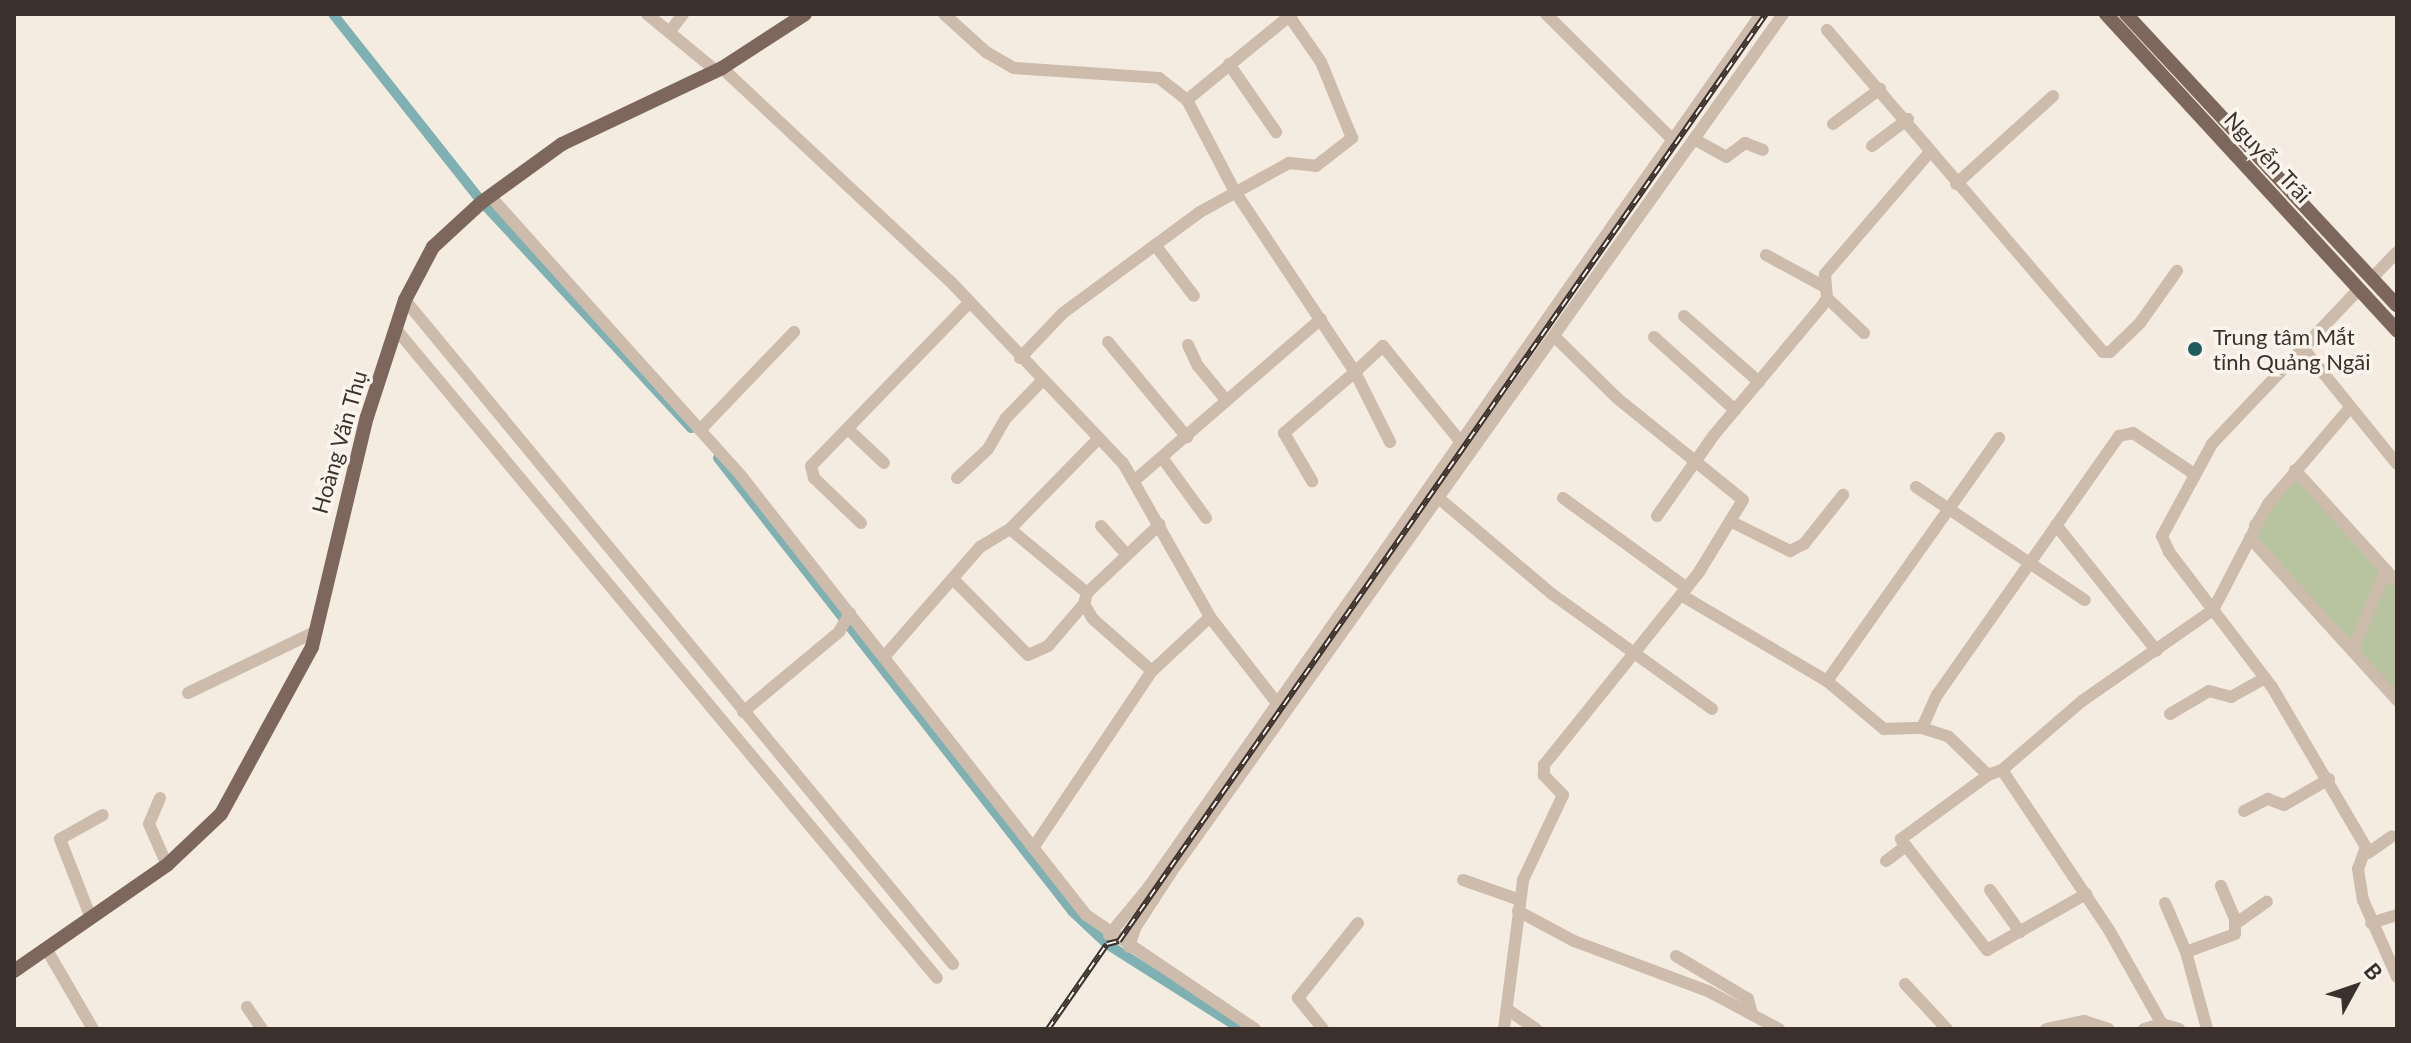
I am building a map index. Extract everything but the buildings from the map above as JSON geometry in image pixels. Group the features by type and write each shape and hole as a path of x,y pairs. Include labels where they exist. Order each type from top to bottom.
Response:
{"main road":[{"name":"Hoàng Văn Thụ","path":"14,971 167,865 221,814 317,631 343,499 405,300 433,247 490,196 562,144 718,69 805,14"},
{"name":"Nguyễn Trãi","path":"2106,14 2147,47 2397,306"},
{"name":"Nguyễn Trãi","path":"2126,14 2147,47 2397,330"},
{"path":"2359,289 2372,278"}],"street":[{"path":"647,14 718,69 970,302 1041,382 1099,438 1135,480 1210,617 1277,703"},
{"path":"671,30 683,14"},
{"path":"944,14 986,52 1014,68 1159,78 1187,100 1234,190 1355,372 1390,442"},
{"path":"1546,14 1674,141"},
{"path":"1109,935 1277,703 1761,14"},
{"path":"1129,947 1135,928 1172,871 1441,500 1783,14"},
{"path":"1020,358 1063,313 1234,190 1289,163 1316,166 1354,133 1321,62 1290,15 1187,100"},
{"path":"1827,30 1908,119 1929,153 2107,353 2140,323 2177,271"},
{"path":"1229,64 1276,132"},
{"path":"1833,124 1880,89"},
{"path":"1956,184 2053,96"},
{"path":"1872,146 1908,119"},
{"path":"1694,139 1726,157 1745,143 1763,150"},
{"path":"1657,516 1826,292 1825,274 1929,153"},
{"path":"490,196 700,430 850,613 1086,915 1109,935 1255,1029"},
{"path":"1155,245 1194,296"},
{"path":"2372,278 2397,252"},
{"path":"1766,255 1826,292 1864,333"},
{"path":"2359,289 2242,409 2193,473 2162,536 2265,678 2329,779 2368,853"},
{"path":"405,300 953,964"},
{"path":"861,523 808,471 970,302"},
{"path":"1684,316 1759,382"},
{"path":"1135,480 1163,459 1321,319"},
{"path":"395,328 937,978"},
{"path":"700,430 794,332"},
{"path":"1504,1029 1519,906 1526,874 1563,795 1544,775 1544,765 1684,592 1734,523 1743,500 1695,464 1555,337"},
{"path":"1654,337 1735,410"},
{"path":"1108,342 1187,437"},
{"path":"1188,345 1198,366 1226,400"},
{"path":"1312,481 1284,433 1383,346 1460,441"},
{"path":"2303,348 2348,410 2397,464"},
{"path":"957,478 988,449 1006,418 1041,382"},
{"path":"2086,894 1985,949 1901,839 1988,775 2002,770 2082,701 2213,610 2250,538 2295,470 2348,410"},
{"path":"849,430 884,463"},
{"path":"1922,728 1937,695 2123,434 2144,439 2193,473"},
{"path":"884,657 980,547 1010,529 1099,438"},
{"path":"1827,681 1999,438"},
{"path":"1163,459 1206,518"},
{"path":"2295,470 2397,582"},
{"path":"1916,487 2085,600"},
{"path":"1734,523 1790,551 1804,544 1843,495"},
{"path":"1563,498 1684,592 1827,681 1884,729 1922,728 1949,737 1988,775"},
{"path":"1441,500 1552,594 1636,650 1712,709"},
{"path":"954,580 1028,655 1048,646 1126,554 1160,524"},
{"path":"2056,525 2157,651"},
{"path":"1101,526 1126,554"},
{"path":"1010,529 1086,599 1093,619 1152,671"},
{"path":"2250,538 2397,700"},
{"path":"2353,649 2386,570"},
{"path":"723,720 839,632 850,613"},
{"path":"1033,848 1152,671 1210,617"},
{"path":"188,693 317,631"},
{"path":"2170,714 2209,691 2231,697 2265,678"},
{"path":"2002,770 2086,894 2162,1024"},
{"path":"2244,811 2268,799 2284,805 2329,779"},
{"path":"160,798 149,827 167,865"},
{"path":"91,918 60,839 103,815"},
{"path":"2392,836 2368,853 2358,869 2371,923 2397,977"},
{"path":"1886,861 1904,845"},
{"path":"1463,880 1519,906 1574,941 1708,991 1779,1029"},
{"path":"2186,952 2232,937 2235,924 2221,886"},
{"path":"1990,890 2020,932"},
{"path":"2235,924 2267,902"},
{"path":"2165,903 2186,952 2207,1029"},
{"path":"2371,923 2397,915"},
{"path":"1323,1029 1301,1005 1299,994 1358,923"},
{"path":"47,950 93,1029"},
{"path":"1676,956 1748,999 1752,1014"},
{"path":"1905,984 1947,1029"},
{"path":"247,1007 262,1029"},
{"path":"1508,1010 1536,1029"},
{"path":"2046,1029 2084,1021 2109,1029"},
{"path":"2144,1029 2162,1024 2179,1029"}],"green space":[{"path":"2295,470 2397,584 2397,701 2250,538 2249,524 2269,494"}],"waterway":[{"path":"333,14 482,202 691,428"},
{"path":"718,458 1072,911 1107,944 1241,1029"}],"railway":[{"path":"1048,1029 1107,944 1119,941 1766,14"}],"place":[{"name":"Trung tâm Mắt tỉnh Quảng Ngãi","path":"2195,349"}]}
